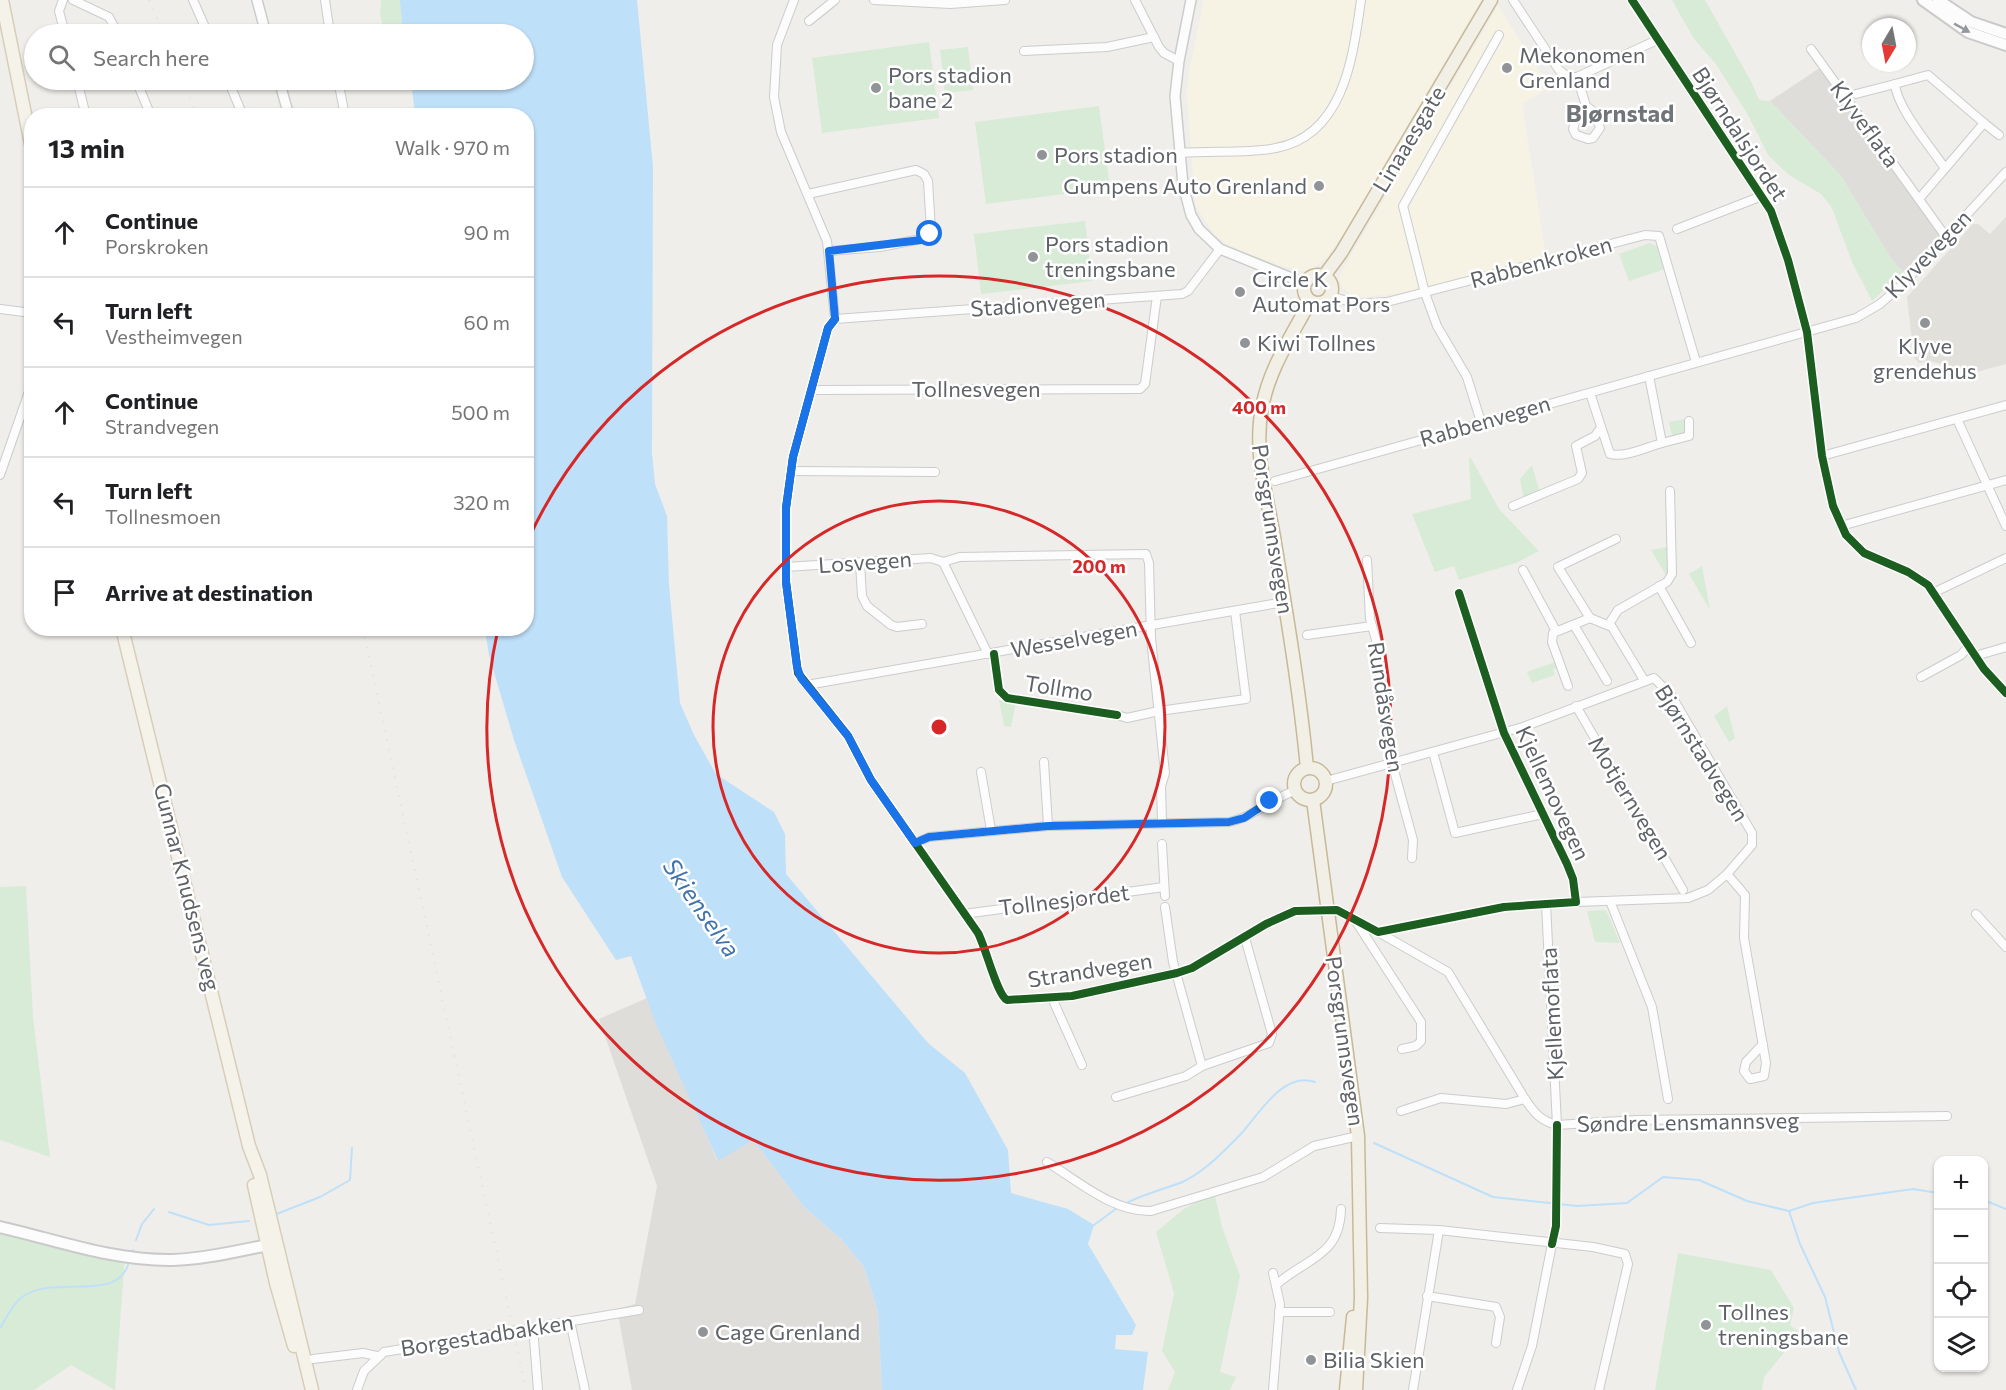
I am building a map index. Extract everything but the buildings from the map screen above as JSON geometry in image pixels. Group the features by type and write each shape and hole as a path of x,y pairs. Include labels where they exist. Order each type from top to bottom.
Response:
{"highway":[{"name":"Linaaesgate","path":"1324,276 1341,253 1491,0"},
{"path":"1312,275 1324,276 1331,284 1330,296 1319,303 1310,301 1304,291 1304,283 1312,275"},
{"name":"Porsgrunnsvegen","path":"1307,768 1284,602 1261,468 1260,421 1274,368 1310,301"},
{"path":"1307,768 1317,769 1326,781 1323,793 1313,800 1301,797 1296,790 1296,777 1307,768"},
{"name":"Porsgrunnsvegen","path":"1313,800 1358,1136 1361,1227 1359,1284 1352,1320 1346,1390"},
{"name":"Porsgrunnsvegen","path":"1356,1390 1361,1298 1359,1284"}],"main road":[{"path":"2,0 24,109"},
{"path":"1923,0 1968,32 2006,45"},
{"path":"1938,0 1971,22 2006,34"},
{"name":"Gunnar Knudsens veg","path":"124,636 249,1146 250,1164 312,1390"},
{"path":"0,1227 94,1251 141,1259 192,1259 272,1244"},
{"name":"Gunnar Knudsens veg","path":"272,1244 305,1390"}],"street":[{"path":"73,0 109,17 113,24"},
{"path":"193,0 204,24"},
{"path":"257,0 263,24"},
{"path":"325,0 329,24"},
{"path":"795,0 777,45 774,97 781,132 808,194 829,251 835,319"},
{"path":"809,21 835,0"},
{"path":"874,0 950,4 1005,0"},
{"path":"1135,0 1164,53 1179,61"},
{"path":"1191,0 1179,61 1175,96 1179,153 1186,202 1191,215 1199,228 1220,249 1304,283"},
{"path":"1179,153 1274,149 1293,143 1315,130 1328,117 1341,94 1361,0"},
{"path":"1513,0 1559,70 1568,77 1577,76 1657,40"},
{"name":"Bjørndalsjordet","path":"1632,0 1762,196 1782,241 1807,332 1822,456 1828,487 1841,526"},
{"path":"62,1 59,11 62,24"},
{"path":"1482,422 1467,377 1437,326 1425,293 1404,212 1404,199 1498,35"},
{"path":"1024,51 1107,47 1154,37"},
{"name":"Klyveflata","path":"1811,49 1946,237"},
{"name":"Klyveflata","path":"1856,94 1928,75 1984,123"},
{"path":"1577,76 1586,106"},
{"name":"Klyveflata","path":"1895,84 1896,93 1904,108 1944,167"},
{"path":"80,90 84,108"},
{"path":"140,90 148,108"},
{"path":"232,90 240,108"},
{"path":"282,90 287,108"},
{"path":"340,90 343,108"},
{"path":"1919,199 1984,123 1999,135"},
{"path":"808,194 916,170 924,174 928,181 931,230 926,238 880,247 829,251"},
{"name":"Klyvevegen","path":"1807,332 1842,324 1871,310 1904,283 2006,172"},
{"path":"1677,229 1762,196"},
{"name":"Rabbenkroken","path":"1330,296 1368,304 1425,293 1645,235 1659,236 1696,362"},
{"name":"Stadionvegen","path":"835,319 1172,296 1188,291 1220,249"},
{"name":"Tollnesvegen","path":"813,390 1140,389 1145,384 1157,296"},
{"path":"0,309 24,312"},
{"name":"Strandvegen","path":"835,319 828,328 791,471 786,508 785,567 797,667 801,678 848,736 871,780 984,945 1002,998 1007,1000 1052,998 1177,973 1201,963 1295,911 1328,909"},
{"name":"Rabbenvegen","path":"1275,481 1807,332"},
{"path":"1649,376 1662,443"},
{"path":"1590,393 1608,452 1613,456 1689,436 1689,422"},
{"path":"1822,456 2006,405"},
{"path":"0,475 24,406"},
{"path":"1957,419 2006,526"},
{"path":"1513,506 1578,479 1582,473 1576,446 1595,436 1600,429"},
{"path":"791,471 934,472"},
{"path":"2006,480 1841,526 1851,542 1864,553 1918,578 1935,592 1984,669 2006,693"},
{"path":"1609,624 1618,610 1670,578 1673,569 1670,491"},
{"path":"1616,539 1558,567 1590,618 1609,624 1644,680"},
{"name":"Losvegen","path":"785,567 931,558 943,561 960,557 1146,554 1149,563 1150,626"},
{"path":"1935,592 2006,558"},
{"name":"Rundåsvegen","path":"1367,560 1372,626 1392,763 1413,840 1412,858"},
{"name":"Losvegen","path":"943,561 988,654"},
{"path":"860,563 862,596 867,606 891,625 897,627 922,624"},
{"path":"1523,570 1556,631 1552,642 1568,686"},
{"path":"1659,586 1691,643"},
{"name":"Kjellemovegen","path":"1459,593 1504,733 1568,864 1573,879 1576,902"},
{"name":"Wesselvegen","path":"807,685 1284,602"},
{"name":"Tollmo","path":"1117,716 1127,718 1159,711 1246,699 1235,611"},
{"path":"1556,631 1590,618"},
{"path":"1574,625 1607,681"},
{"path":"1150,626 1165,773 1161,786 1162,823"},
{"name":"Rundåsvegen","path":"1307,635 1372,626"},
{"path":"1921,677 1961,655 1969,646"},
{"path":"1975,656 2006,647"},
{"name":"Bjørnstadvegen","path":"1326,781 1504,733 1654,678 1663,684 1752,833 1752,844 1727,874 1708,890 1688,898 1576,902"},
{"name":"Motjernvegen","path":"1576,706 1683,890"},
{"path":"1433,752 1455,833 1543,814"},
{"path":"1044,762 1048,826"},
{"path":"981,772 991,830"},
{"path":"915,843 929,837 1048,826 1236,821 1277,797 1296,790"},
{"name":"Tollnesjordet","path":"964,914 1164,891 1162,843"},
{"path":"1727,874 1745,895 1744,938 1763,1044"},
{"path":"1610,901 1652,1007 1668,1099"},
{"path":"1328,909 1337,910 1378,932 1504,907 1576,902"},
{"name":"Kjellemoflata","path":"1546,904 1557,1125"},
{"name":"Strandvegen","path":"1166,907 1177,973 1202,1066"},
{"path":"1976,914 2006,947"},
{"path":"1356,920 1421,1022 1421,1041 1416,1046 1402,1049"},
{"name":"Søndre Lensmannsveg","path":"1378,932 1448,972 1525,1099 1538,1117 1557,1125 1636,1120 1947,1116"},
{"path":"1116,1097 1186,1076 1202,1066 1263,1047 1271,1039 1272,1034 1245,938"},
{"name":"Strandvegen","path":"1052,998 1083,1065"},
{"path":"1401,1111 1441,1098 1506,1104 1525,1099"},
{"path":"1047,1162 1118,1206 1138,1211 1151,1210 1263,1177 1314,1146 1358,1136"},
{"path":"1277,1284 1330,1247 1341,1222 1341,1209"},
{"path":"1380,1228 1439,1230 1612,1250 1625,1254 1628,1264 1599,1390"},
{"path":"1413,1390 1439,1230"},
{"path":"1517,1390 1532,1346 1552,1244"},
{"path":"1273,1273 1277,1284 1279,1312 1274,1390"},
{"path":"1427,1296 1496,1308 1500,1317 1496,1343"},
{"name":"Borgestadbakken","path":"357,1390 364,1371 377,1356 394,1349 639,1310"},
{"path":"1279,1312 1330,1312"},
{"path":"570,1321 585,1390"},
{"path":"533,1327 538,1390"},
{"path":"313,1359 363,1353 377,1356"}],"shaded area":[{"path":"1204,0 1481,0 1348,226 1328,256 1313,268 1303,271 1275,264 1229,246 1214,234 1195,205 1187,94"},
{"path":"1498,6 1550,87 1522,104 1546,256 1403,293 1364,297 1351,294 1342,287 1339,278 1343,269"},
{"path":"1824,65 1941,235 1903,272 1891,259 1841,176 1770,101"},
{"path":"2006,217 2006,364 1973,373 1930,361 1919,363 1914,358 1907,297 1973,224 1978,224 1990,234"},
{"path":"647,998 717,1160 753,1140 805,1208 841,1239 864,1267 878,1312 882,1390 632,1390 617,1309 635,1304 657,1186 599,1019"}],"green space":[{"path":"381,0 404,0 406,24 382,24 380,15"},
{"path":"1672,0 1705,0 1751,81 1759,100 1770,101 1841,176 1891,259 1903,272 1872,301 1852,262 1832,208 1821,194 1789,175 1768,155 1748,115 1716,64 1694,39"},
{"name":"Pors stadion bane 2","path":"929,42 939,118 822,133 812,58"},
{"path":"968,47 973,90 945,93 940,50"},
{"name":"Pors stadion","path":"1099,106 1110,188 986,204 975,122"},
{"name":"Pors stadion treningsbane","path":"1085,221 1092,281 981,294 974,234"},
{"path":"1650,243 1658,247 1665,269 1629,281 1619,254"},
{"path":"1685,419 1687,432 1672,436 1669,422"},
{"path":"1469,458 1499,509 1539,551 1516,563 1459,580 1454,566 1435,572 1412,514 1471,499"},
{"path":"1532,465 1540,493 1524,500 1520,479"},
{"path":"1667,547 1671,566 1667,577 1651,550"},
{"path":"1702,566 1710,610 1689,574"},
{"path":"1555,662 1557,668 1553,670 1555,675 1532,683 1527,672"},
{"path":"999,700 1016,702 1011,727 1004,726"},
{"path":"1727,706 1735,738 1729,742 1714,716"},
{"path":"26,886 33,1017 50,1157 0,1140 0,887"},
{"path":"1606,910 1620,943 1595,942 1587,911"},
{"path":"1214,1192 1222,1227 1240,1276 1220,1372 1236,1377 1230,1390 1168,1390 1175,1372 1162,1351 1174,1293 1156,1232 1184,1209"},
{"path":"0,1229 125,1257 115,1390 71,1365 34,1390 0,1390"},
{"name":"Tollnes treningsbane","path":"1678,1253 1771,1270 1794,1308 1790,1325 1800,1333 1764,1377 1762,1390 1655,1390"}],"water":[{"name":"Skienselva","path":"400,0 637,0 653,167 652,453 655,484 667,516 669,585 680,703 694,735 716,774 774,812 785,834 786,874 928,1043 965,1073 1008,1150 1011,1193 1068,1209 1094,1225 1088,1244 1136,1325 1132,1335 1116,1335 1115,1349 1148,1352 1143,1390 882,1390 878,1312 864,1267 841,1239 805,1208 753,1140 718,1161 655,1022 631,956 616,960 562,877 514,740 489,655 486,636 534,636 534,108 414,108 412,90 534,90 534,24 402,24"}],"waterway":[{"path":"1125,1204 1180,1183 1196,1174 1232,1143 1281,1089 1303,1080 1315,1082"},
{"path":"1374,1143 1493,1197 1577,1206 1627,1203 1663,1177 1699,1180 1747,1201 1789,1211 1813,1203 1913,1189 1934,1192"},
{"path":"274,1215 320,1197 350,1180 352,1148"},
{"path":"1988,1202 2006,1209"},
{"path":"1094,1225 1117,1208"},
{"path":"136,1240 142,1224 154,1209"},
{"path":"1789,1211 1800,1244 1825,1297 1839,1352 1856,1390"},
{"path":"169,1212 209,1225 249,1221"},
{"path":"0,1328 22,1297 50,1288 97,1286 110,1283 121,1276 128,1265"}],"railway":[{"path":"149,0 160,24"},
{"path":"186,90 194,108"},
{"path":"365,636 526,1390"}],"cycle path":[{"path":"1632,0 1771,211 1788,260 1807,332 1822,456 1833,506 1846,535 1864,553 1908,572 1928,585 1984,669 2006,693"},
{"path":"835,319 828,328 793,457 786,508 786,582 798,673 848,736 871,780 978,933 999,990 1007,1000 1072,996 1177,973 1192,968 1266,924 1295,911 1337,910 1378,932 1504,907 1576,902 1573,879 1567,864 1504,733 1459,593"},
{"path":"994,654 999,690 1007,698 1117,715"},
{"path":"1552,1244 1556,1226 1557,1125"}],"place":[{"name":"Mekonomen Grenland","path":"1507,68"},
{"name":"Pors stadion bane 2","path":"876,88"},
{"name":"Pors stadion","path":"1042,155"},
{"name":"Gumpens Auto Grenland","path":"1319,186"},
{"name":"Pors stadion treningsbane","path":"1033,257"},
{"name":"Circle K Automat Pors","path":"1240,292"},
{"name":"Klyve grendehus","path":"1925,323"},
{"name":"Kiwi Tollnes","path":"1245,343"},
{"name":"Tollnes treningsbane","path":"1706,1325"},
{"name":"Cage Grenland","path":"703,1332"},
{"name":"Bilia Skien","path":"1311,1360"}],"district":[{"name":"Bjørnstad","path":"1620,114"}],"route":[{"path":"930,234 921,240 880,247 829,251 835,319 828,328 793,457 786,508 786,582 798,673 848,736 871,780 915,843 929,837 1048,826 1229,822 1244,818 1270,801"}]}
